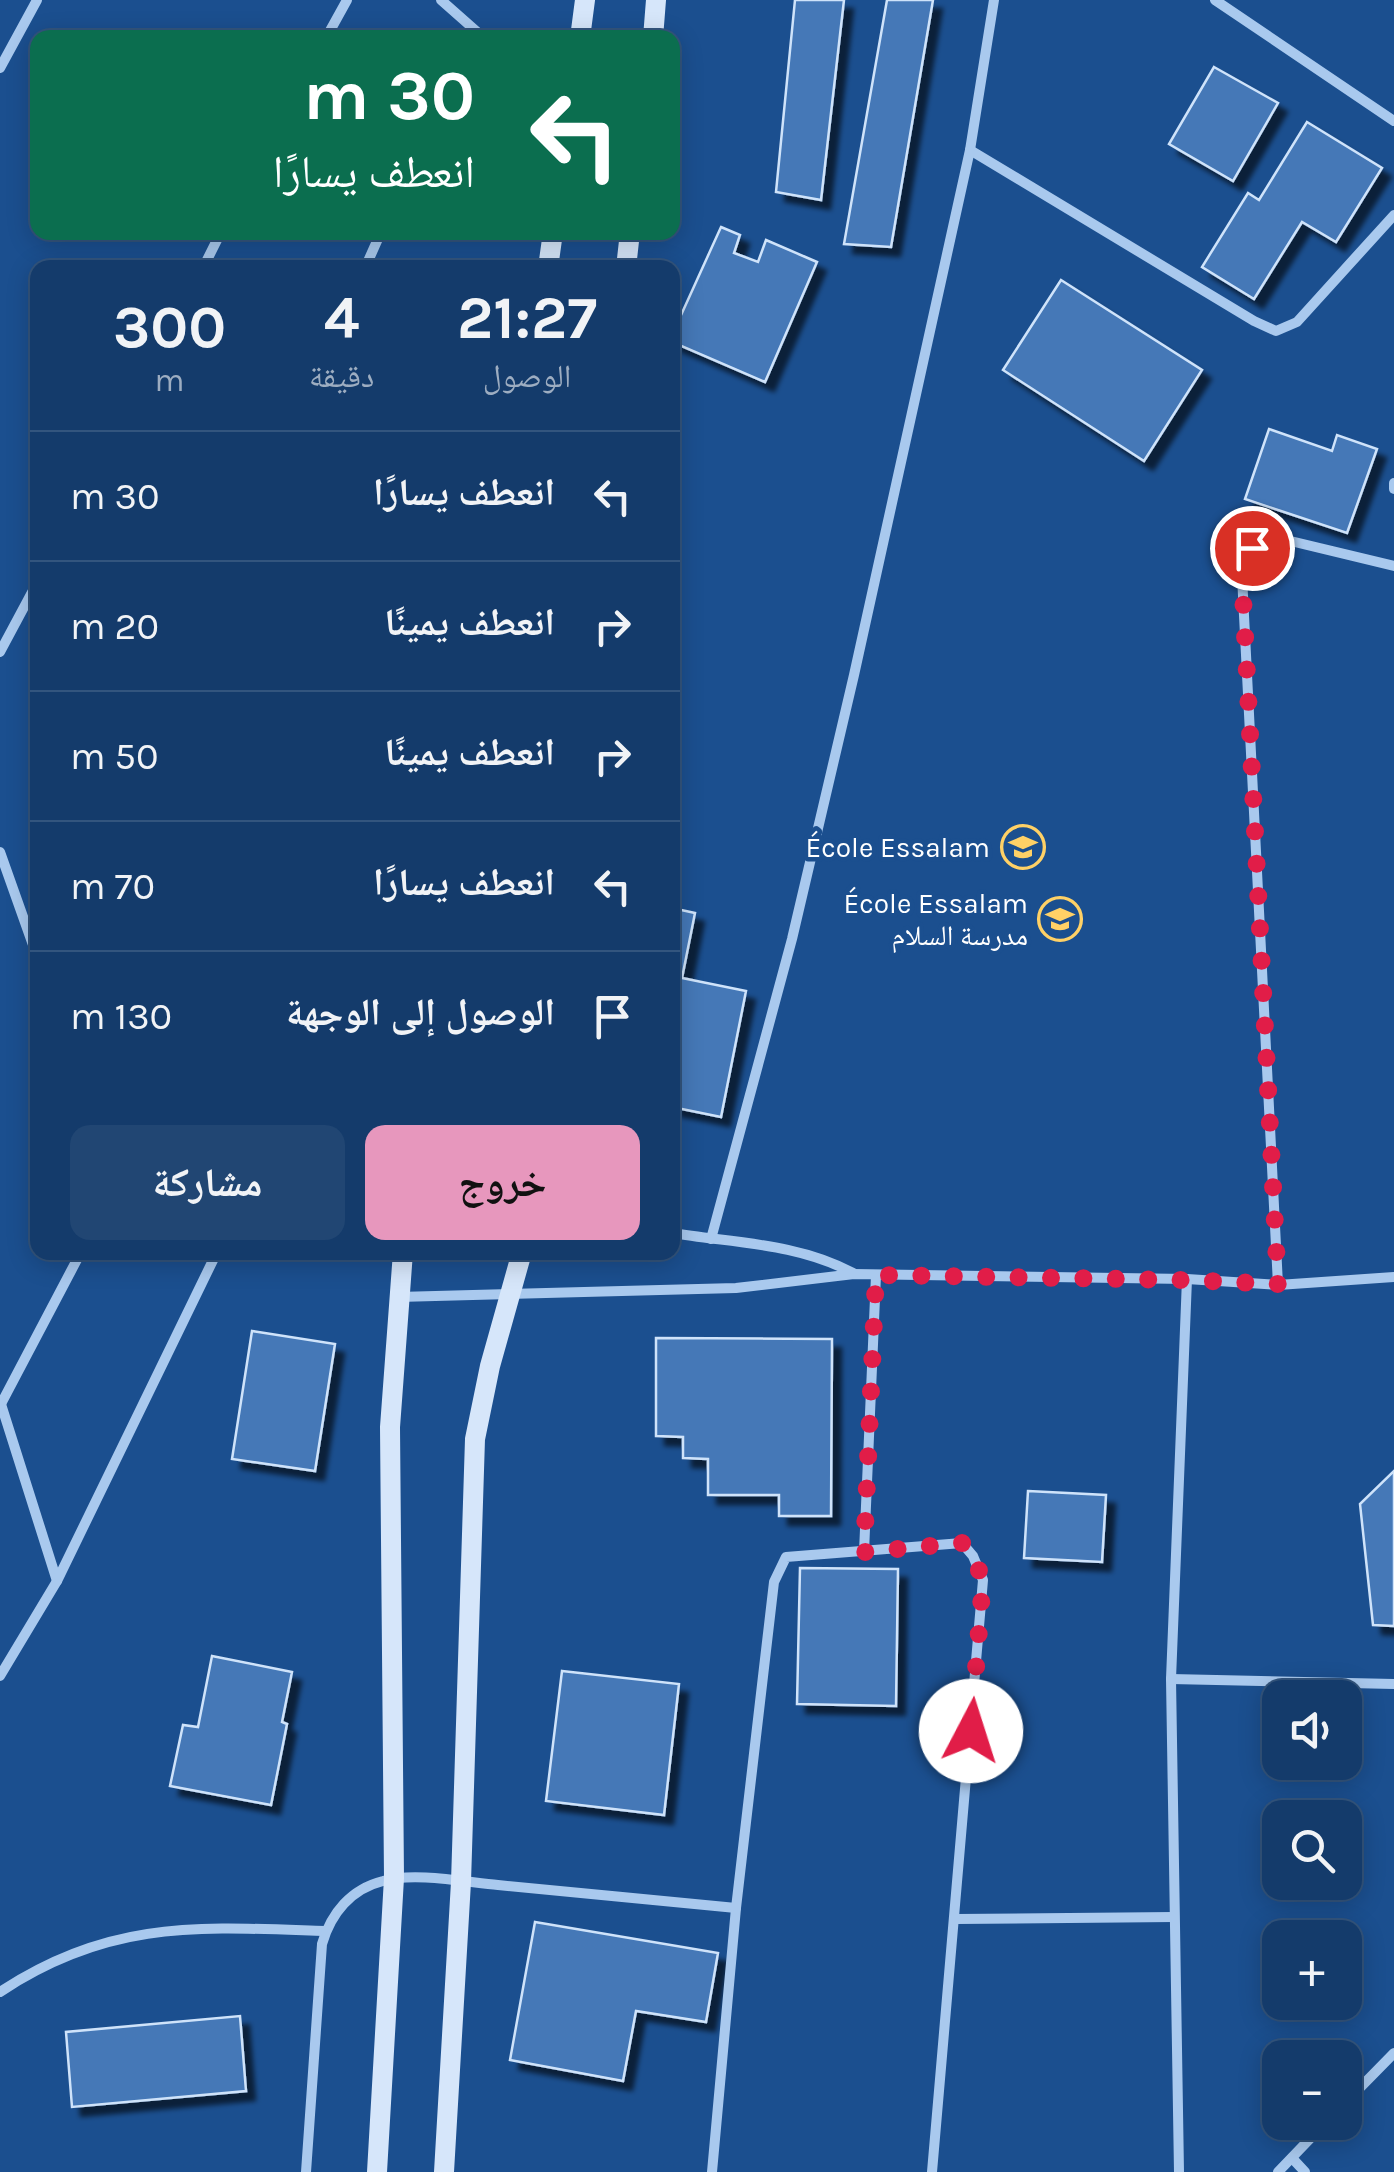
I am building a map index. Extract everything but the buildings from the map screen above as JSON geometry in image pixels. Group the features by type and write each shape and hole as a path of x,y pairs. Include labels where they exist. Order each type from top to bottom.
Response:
{"street":[{"path":"0,68 37,0"},
{"path":"330,30 346,0"},
{"path":"441,0 467,30"},
{"path":"581,30 585,0"},
{"path":"653,30 656,0"},
{"path":"711,1240 792,939 970,150 994,0"},
{"path":"1215,0 1394,120"},
{"path":"970,150 1276,331 1297,322 1394,215"},
{"path":"1278,1284 1242,576 1252,548 1278,538 1394,566"},
{"path":"0,652 30,597"},
{"path":"0,852 30,934"},
{"path":"680,1234 794,1251 835,1263 854,1274"},
{"path":"57,1581 0,1402 76,1260"},
{"path":"0,1676 57,1581 213,1260"},
{"path":"378,2172 394,1878 390,1427 403,1260"},
{"path":"444,2172 461,1882 474,1439 520,1260"},
{"path":"398,1297 776,1285 854,1274 1278,1284 1394,1277"},
{"path":"864,1552 876,1275"},
{"path":"1178,2172 1170,1679 1187,1280"},
{"path":"712,2172 736,1908 774,1582 786,1558 962,1543 973,1556 983,1580 932,2172"},
{"path":"1170,1679 1394,1684"},
{"path":"306,2172 320,1957 326,1931 352,1896 394,1878 736,1908"},
{"path":"956,1919 1174,1917"},
{"path":"0,1992 86,1946 137,1934 189,1928 326,1931"},
{"path":"1362,2086 1394,2053"},
{"path":"1278,2172 1309,2140"},
{"path":"1292,2158 1305,2172"}],"place":[{"name":"École Essalam","path":"1023,847"},
{"name":"École Essalam مدرسة السلام","path":"1060,919"}],"route":[{"path":"971,1731 983,1580 973,1556 962,1543 864,1552 876,1275 1278,1284 1242,576 1252,548"}]}
